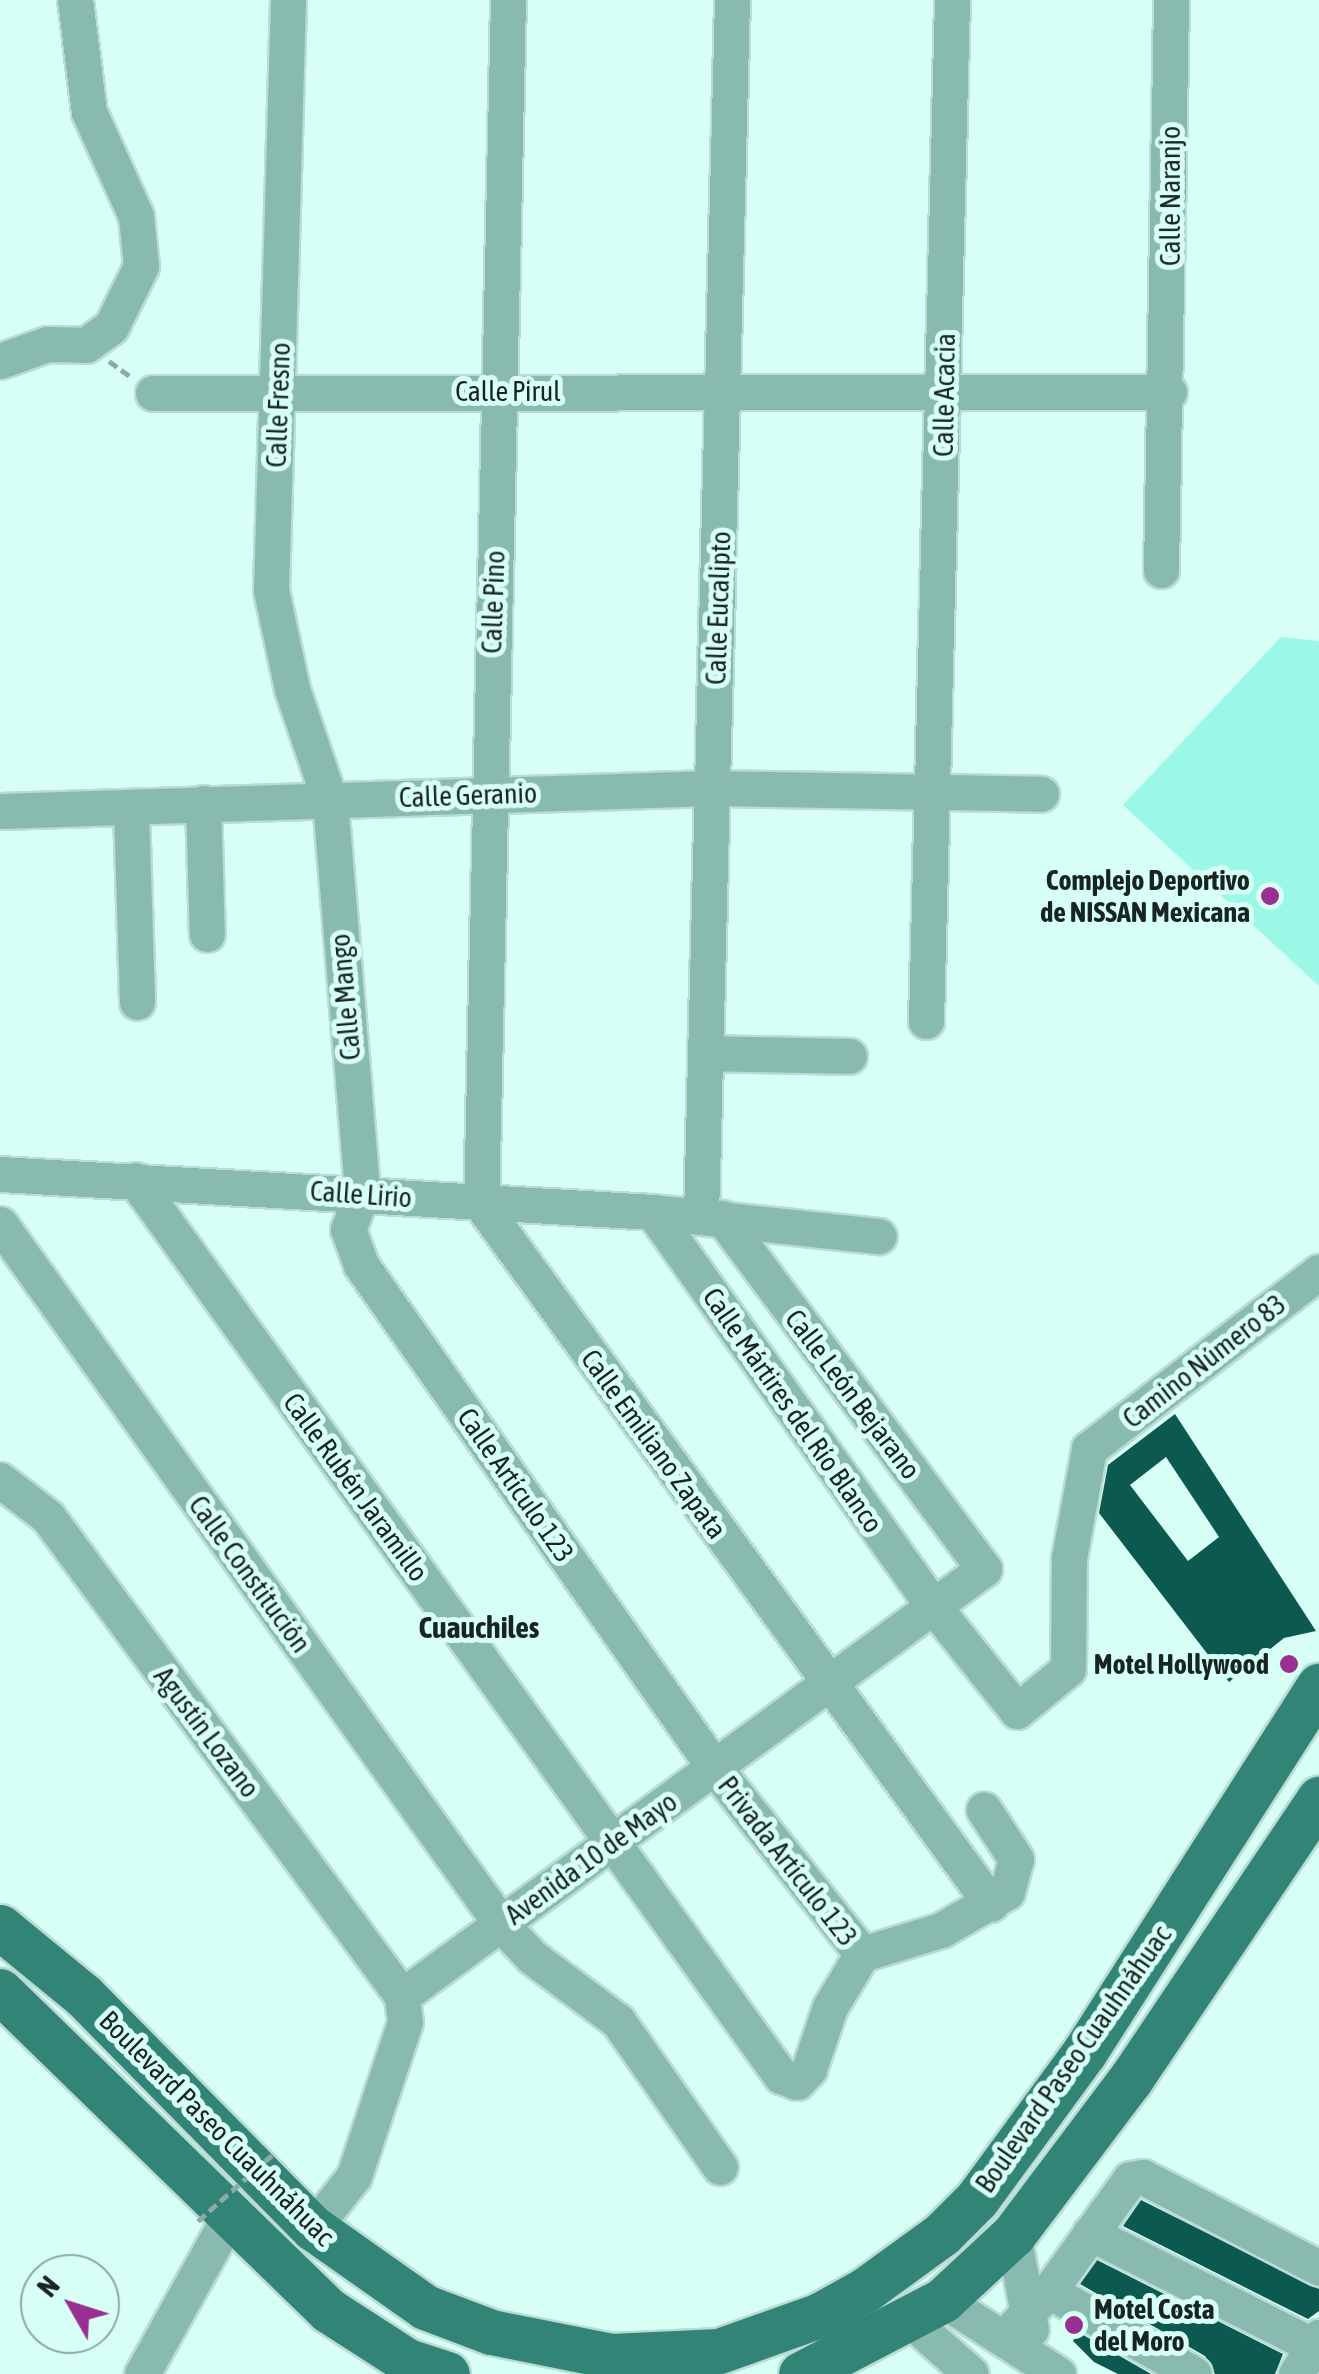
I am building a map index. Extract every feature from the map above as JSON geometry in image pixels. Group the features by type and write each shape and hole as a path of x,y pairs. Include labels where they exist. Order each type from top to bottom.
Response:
{"main road":[{"name":"Boulevard Paseo Cuauhnáhuac","path":"0,1927 84,1996 313,2228 425,2307 563,2349 627,2357 719,2350 820,2315 903,2265 978,2199 1084,2053 1319,1686"},
{"name":"Boulevard Paseo Cuauhnáhuac","path":"801,2374 926,2310 1013,2235 1130,2080 1319,1799"},
{"name":"Boulevard Paseo Cuauhnáhuac","path":"0,1991 126,2108 213,2220 328,2310 407,2361 447,2374"}],"street":[{"path":"0,361 47,344 86,345 111,327 141,266 136,216 89,112 75,0"},
{"name":"Calle Fresno","path":"288,0 280,388 271,590 292,689 330,802"},
{"name":"Calle Pino","path":"480,1204 508,0"},
{"name":"Calle Eucalipto","path":"711,1217 706,1052 732,0"},
{"name":"Calle Acacia","path":"926,1021 935,790 952,0"},
{"name":"Calle Naranjo","path":"1162,570 1169,392 1171,0"},
{"name":"Calle Pirul","path":"153,392 280,388 499,392 1169,392"},
{"name":"Calle Geranio","path":"0,811 712,788 1040,794"},
{"name":"Calle Mango","path":"330,802 362,1194"},
{"path":"203,803 207,934"},
{"path":"131,808 137,1002"},
{"path":"706,1052 849,1056"},
{"name":"Calle Lirio","path":"0,1174 653,1212 879,1236"},
{"name":"Calle Rubén Jaramillo","path":"135,1180 781,2076 797,2082 862,1954"},
{"name":"Calle Artículo 123","path":"362,1194 348,1229 361,1265 714,1767"},
{"name":"Calle Emiliano Zapata","path":"480,1204 991,1904"},
{"name":"Calle Mártires del Río Blanco","path":"653,1212 934,1608 1017,1711 1068,1670 1069,1558 1088,1450"},
{"name":"Calle León Bejarano","path":"711,1217 984,1570"},
{"name":"Calle Constitución","path":"0,1224 501,1924 532,1957 618,2021 720,2167"},
{"name":"Camino Número 83","path":"1088,1450 1319,1272"},
{"name":"Agustín Lozano","path":"0,1480 48,1518 402,1996"},
{"name":"Avenida 10 de Mayo","path":"402,1996 984,1570"},
{"name":"Privada Artículo 123","path":"714,1767 862,1954"},
{"path":"862,1954 940,1930 1007,1892 1016,1859 984,1810"},
{"path":"313,2228 354,2176 405,2022 402,1996"},
{"path":"1027,2314 1130,2178 1144,2177 1319,2268"},
{"path":"142,2374 213,2220"},
{"path":"1090,2233 1310,2352"},
{"path":"1013,2235 1027,2314 1047,2364"},
{"path":"926,2310 1027,2314 1194,2374"},
{"path":"926,2310 970,2374"}],"path":[{"path":"86,345 153,392"},
{"path":"213,2220 272,2155"}],"green space":[{"name":"Complejo Deportivo de NISSAN Mexicana","path":"1281,637 1319,641 1319,986 1123,805"}],"building":[{"path":"1175,1414 1316,1631 1284,1638 1229,1682 1099,1513 1108,1465","holes":["1166,1457 1219,1537 1188,1561 1130,1485"]},
{"path":"1141,2200 1319,2289 1319,2311 1308,2319 1123,2226"},
{"path":"1097,2260 1283,2354 1275,2374 1215,2374 1205,2356 1080,2284"},
{"path":"1078,2332 1151,2374 1118,2374 1094,2362 1073,2341"}],"place":[{"name":"Complejo Deportivo de NISSAN Mexicana","path":"1270,896"},
{"name":"Motel Hollywood","path":"1289,1664"},
{"name":"Motel Costa del Moro","path":"1074,2325"}],"district":[{"name":"Cuauchiles","path":"479,1627"}]}
